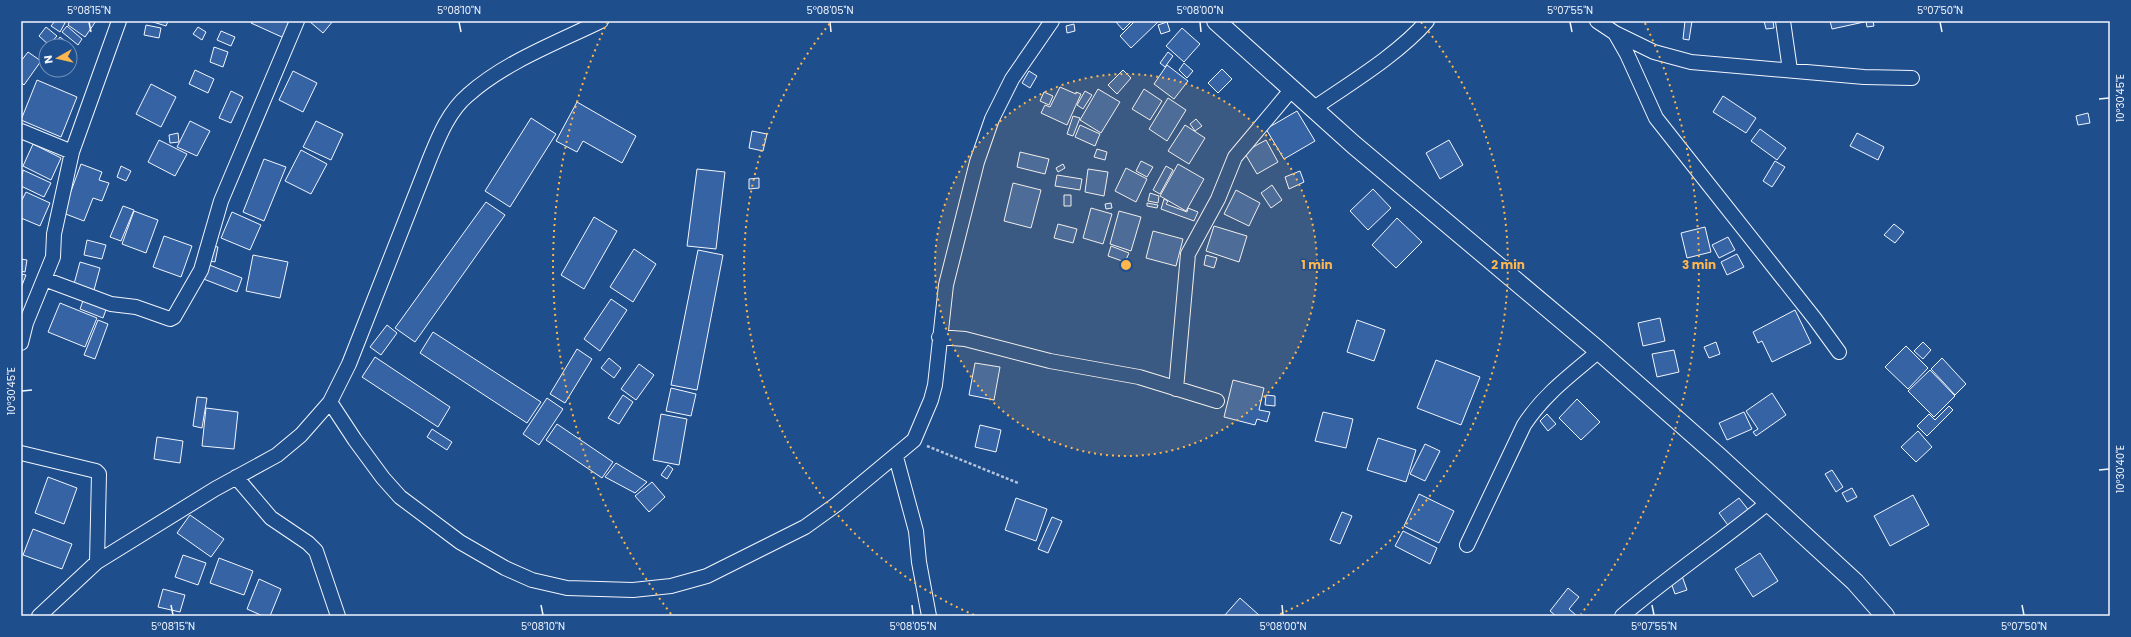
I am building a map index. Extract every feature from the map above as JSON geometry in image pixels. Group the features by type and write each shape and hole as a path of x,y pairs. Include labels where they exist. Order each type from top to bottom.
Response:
{"street":[{"path":"21,343 26,323 53,257 54,234 72,152 119,21"},
{"path":"44,279 112,304 136,307 170,318 174,317 201,270 221,201 231,174 297,21"},
{"path":"39,616 97,562 236,477 277,455 301,435 330,402 349,364 444,126 467,96 506,69 600,21"},
{"path":"330,402 383,478 400,497 460,542 505,568 532,580 567,588 633,590 671,586 708,576 805,527 896,457 914,440 931,400 946,286 963,213 979,155 992,119 1012,79 1052,21"},
{"path":"1216,21 1354,145 1600,351 1769,502 1855,582 1885,616"},
{"path":"1314,108 1375,65 1420,29 1427,21"},
{"path":"1597,21 1615,33 1654,52 1691,62 1864,77 1912,78"},
{"path":"1783,21 1790,70"},
{"path":"1615,33 1627,54 1656,118 1815,319 1838,352"},
{"path":"1176,389 1188,254 1218,199 1235,158 1292,90"},
{"path":"21,131 72,152"},
{"path":"939,337 965,339 1050,361 1139,377 1217,401"},
{"path":"1467,545 1524,425 1536,406 1552,390 1600,351"},
{"path":"21,453 96,471 99,474 97,562"},
{"path":"896,457 916,531 918,562 929,616"},
{"path":"236,477 271,518 308,543 316,551 338,616"},
{"path":"1622,616 1660,584 1727,536 1769,502"}],"path":[{"path":"914,440 1018,483"}],"building":[{"path":"55,21 62,21 65,23 60,32 51,26"},
{"path":"70,21 96,21 85,37 68,25"},
{"path":"150,21 168,21 166,26"},
{"path":"252,21 285,21 290,23 284,38 251,23"},
{"path":"309,21 333,21 323,33"},
{"path":"1115,21 1132,21 1123,30"},
{"path":"1135,21 1159,21 1131,48 1120,36"},
{"path":"1685,21 1692,21 1689,40 1683,39"},
{"path":"1764,21 1773,21 1774,28 1766,29"},
{"path":"1830,21 1864,21 1864,22 1832,29"},
{"path":"1866,21 1873,21 1874,26 1867,27"},
{"path":"1167,22 1170,31 1161,34 1158,25"},
{"path":"1074,24 1075,31 1067,33 1066,26"},
{"path":"146,25 161,28 159,38 144,35"},
{"path":"67,26 82,39 78,45 78,38 69,38 62,32"},
{"path":"46,27 57,36 55,38 41,38 39,36"},
{"path":"198,27 206,32 202,40 193,34"},
{"path":"1182,28 1200,44 1184,62 1166,46"},
{"path":"221,31 235,37 231,46 217,40"},
{"path":"214,47 228,52 223,67 210,62"},
{"path":"28,52 38,59 38,65 24,85 21,82 21,61"},
{"path":"1168,52 1173,56 1165,67 1160,63"},
{"path":"1184,63 1193,71 1187,78 1179,70"},
{"path":"1167,65 1188,81 1174,99 1154,84"},
{"path":"1222,69 1232,79 1218,93 1208,83"},
{"path":"195,70 214,79 208,93 189,84"},
{"path":"1123,70 1131,78 1117,94 1108,85"},
{"path":"293,71 317,83 303,112 279,100"},
{"path":"1029,71 1037,76 1030,88 1022,83"},
{"path":"37,80 77,97 61,137 21,120"},
{"path":"151,84 176,97 161,127 136,114"},
{"path":"1060,87 1076,94 1076,92 1081,94 1067,125 1041,113 1045,105 1050,107"},
{"path":"1098,89 1120,102 1101,133 1080,120"},
{"path":"1144,89 1162,101 1150,120 1132,109"},
{"path":"231,91 243,97 231,123 219,118"},
{"path":"1085,91 1092,95 1083,109 1077,105"},
{"path":"1044,92 1053,96 1049,105 1040,101"},
{"path":"1723,96 1756,118 1746,133 1713,112"},
{"path":"1168,98 1186,110 1167,141 1149,129"},
{"path":"577,102 636,136 622,163 583,141 577,152 556,141"},
{"path":"1297,111 1315,141 1284,159 1266,129"},
{"path":"2088,113 2090,123 2078,125 2076,116"},
{"path":"1073,116 1080,118 1073,136 1067,134"},
{"path":"531,118 556,134 510,207 485,191"},
{"path":"1196,119 1202,126 1195,131 1190,124"},
{"path":"190,121 210,131 197,156 177,147"},
{"path":"316,121 343,134 331,160 303,147"},
{"path":"1080,125 1100,134 1095,146 1075,137"},
{"path":"1185,125 1205,138 1189,164 1168,151"},
{"path":"1760,129 1786,148 1777,160 1751,141"},
{"path":"752,131 767,134 763,151 749,148"},
{"path":"178,133 179,142 170,143 169,135"},
{"path":"1857,133 1884,147 1878,160 1850,146"},
{"path":"159,140 187,154 175,176 148,162"},
{"path":"1266,140 1278,162 1257,174 1244,152"},
{"path":"1449,140 1463,165 1440,179 1426,153"},
{"path":"33,144 61,158 51,180 23,166"},
{"path":"1097,149 1107,152 1105,160 1094,157"},
{"path":"301,150 327,164 311,194 285,181"},
{"path":"1020,152 1049,159 1045,174 1017,167"},
{"path":"264,159 286,167 264,221 243,212"},
{"path":"1141,161 1153,167 1147,177 1136,171"},
{"path":"1775,161 1785,167 1772,187 1763,181"},
{"path":"81,164 102,172 99,180 109,183 102,201 93,198 84,221 63,213"},
{"path":"1063,164 1065,168 1058,172 1056,168"},
{"path":"1178,164 1204,179 1186,211 1160,196"},
{"path":"121,166 131,171 126,181 117,177"},
{"path":"1166,166 1173,170 1160,194 1153,190"},
{"path":"1126,168 1147,179 1136,202 1115,191"},
{"path":"697,169 725,172 716,249 687,246"},
{"path":"1088,169 1108,172 1104,196 1085,192"},
{"path":"23,170 51,183 44,197 21,186"},
{"path":"1300,171 1304,182 1289,189 1285,177"},
{"path":"1057,175 1082,179 1080,190 1055,186"},
{"path":"759,178 759,188 749,189 749,179"},
{"path":"1013,183 1041,190 1031,228 1004,221"},
{"path":"1272,185 1282,200 1271,208 1261,193"},
{"path":"1373,189 1391,208 1368,230 1350,211"},
{"path":"1236,190 1260,203 1249,226 1224,214"},
{"path":"26,192 50,203 40,226 21,218 21,202"},
{"path":"1150,193 1159,196 1158,203 1148,201"},
{"path":"1064,195 1071,195 1071,206 1064,206"},
{"path":"1164,199 1168,201 1166,204 1187,212 1188,208 1198,212 1194,221 1161,209"},
{"path":"486,202 505,215 415,342 395,328"},
{"path":"1111,203 1112,208 1106,209 1105,204"},
{"path":"1147,203 1158,205 1157,208 1147,206"},
{"path":"123,206 134,210 121,241 110,237"},
{"path":"1091,208 1112,214 1103,244 1083,238"},
{"path":"134,211 158,220 146,253 122,244"},
{"path":"1119,211 1141,217 1131,251 1110,244"},
{"path":"232,212 261,225 250,250 221,238"},
{"path":"594,217 617,231 584,289 561,275"},
{"path":"1397,218 1422,242 1396,268 1372,245"},
{"path":"1058,224 1077,229 1073,243 1054,238"},
{"path":"1894,224 1904,232 1895,243 1884,235"},
{"path":"1214,226 1247,236 1239,262 1206,251"},
{"path":"1705,227 1711,252 1687,258 1681,233"},
{"path":"1153,231 1183,239 1176,266 1146,258"},
{"path":"164,236 192,246 181,277 153,267"},
{"path":"1728,237 1735,250 1719,258 1712,245"},
{"path":"87,240 106,245 102,259 84,255"},
{"path":"209,245 218,247 215,262 206,260"},
{"path":"1111,246 1129,253 1125,262 1108,256"},
{"path":"634,249 656,264 633,302 610,287"},
{"path":"698,250 723,255 697,390 671,385"},
{"path":"1737,254 1744,267 1727,275 1721,262"},
{"path":"253,255 288,262 280,298 246,291"},
{"path":"1206,255 1217,258 1214,268 1204,265"},
{"path":"21,259 27,260 25,272 21,271"},
{"path":"80,262 100,268 94,290 74,284"},
{"path":"207,264 242,278 237,292 201,278"},
{"path":"21,274 26,275 21,288"},
{"path":"84,298 107,307 103,318 80,309"},
{"path":"611,299 627,310 600,351 584,339"},
{"path":"60,303 97,318 85,347 48,332"},
{"path":"1795,310 1811,343 1772,362 1762,341 1758,343 1753,332"},
{"path":"1660,318 1665,341 1643,346 1638,323"},
{"path":"98,320 108,324 95,359 84,355"},
{"path":"1357,320 1385,330 1374,361 1347,352"},
{"path":"387,325 397,333 381,355 370,347"},
{"path":"433,332 541,402 527,423 420,353"},
{"path":"1716,342 1720,354 1709,358 1704,347"},
{"path":"1923,342 1931,350 1923,359 1914,351"},
{"path":"1906,346 1928,368 1908,389 1885,367"},
{"path":"577,349 592,359 565,403 550,394"},
{"path":"1674,350 1679,372 1657,377 1652,354"},
{"path":"375,357 450,407 438,427 362,377"},
{"path":"609,358 621,368 614,378 601,368"},
{"path":"1942,358 1966,384 1955,395 1931,369"},
{"path":"1436,360 1480,377 1461,425 1417,408"},
{"path":"975,363 1000,367 994,400 969,395"},
{"path":"639,364 654,375 636,400 621,389"},
{"path":"1930,370 1955,396 1934,417 1908,391"},
{"path":"1233,380 1264,388 1259,410 1270,412 1267,422 1257,419 1255,425 1224,417"},
{"path":"671,388 696,394 691,416 666,411"},
{"path":"1772,393 1786,415 1756,436 1753,432 1758,429 1746,411"},
{"path":"623,395 633,402 619,424 608,418"},
{"path":"1266,395 1275,396 1275,406 1265,405"},
{"path":"197,397 207,398 202,428 193,426"},
{"path":"547,398 563,409 539,445 523,434"},
{"path":"1577,399 1600,422 1581,440 1559,418"},
{"path":"1949,406 1953,410 1927,436 1917,426 1929,414 1935,420"},
{"path":"206,408 238,412 234,449 202,446"},
{"path":"1323,412 1353,419 1346,448 1315,441"},
{"path":"1744,412 1752,429 1727,440 1719,423"},
{"path":"661,414 687,419 679,465 653,460"},
{"path":"1547,414 1556,424 1548,431 1540,421"},
{"path":"557,424 613,462 602,478 546,440"},
{"path":"980,425 1001,430 996,452 975,447"},
{"path":"432,429 452,442 447,450 427,437"},
{"path":"1918,431 1932,447 1916,462 1901,447"},
{"path":"157,437 183,441 180,463 154,459"},
{"path":"1378,438 1416,450 1406,482 1367,470"},
{"path":"1425,444 1440,451 1425,481 1410,474"},
{"path":"616,463 647,482 635,493 605,477"},
{"path":"668,465 673,469 667,479 661,475"},
{"path":"1832,470 1843,487 1836,492 1825,474"},
{"path":"48,477 77,488 64,524 35,513"},
{"path":"652,482 665,497 649,512 635,496"},
{"path":"1852,488 1857,497 1847,502 1842,493"},
{"path":"1419,494 1454,511 1439,543 1404,526"},
{"path":"1913,495 1929,525 1890,546 1874,516"},
{"path":"1016,498 1047,509 1036,541 1005,530"},
{"path":"1739,498 1750,512 1730,528 1719,513"},
{"path":"1342,512 1352,516 1340,544 1330,540"},
{"path":"190,515 224,539 211,557 177,533"},
{"path":"1052,517 1062,521 1048,553 1038,549"},
{"path":"33,529 72,544 62,569 23,555"},
{"path":"1403,531 1437,548 1430,564 1395,546"},
{"path":"1760,553 1778,581 1753,597 1735,569"},
{"path":"183,555 206,563 198,585 175,577"},
{"path":"219,558 253,571 244,595 210,583"},
{"path":"1681,573 1687,590 1675,594 1669,577"},
{"path":"259,579 281,589 270,616 263,616 247,609"},
{"path":"1568,588 1579,597 1569,609 1577,616 1556,616 1550,611"},
{"path":"163,589 185,595 180,612 158,607"},
{"path":"1240,598 1260,616 1224,616"}]}
